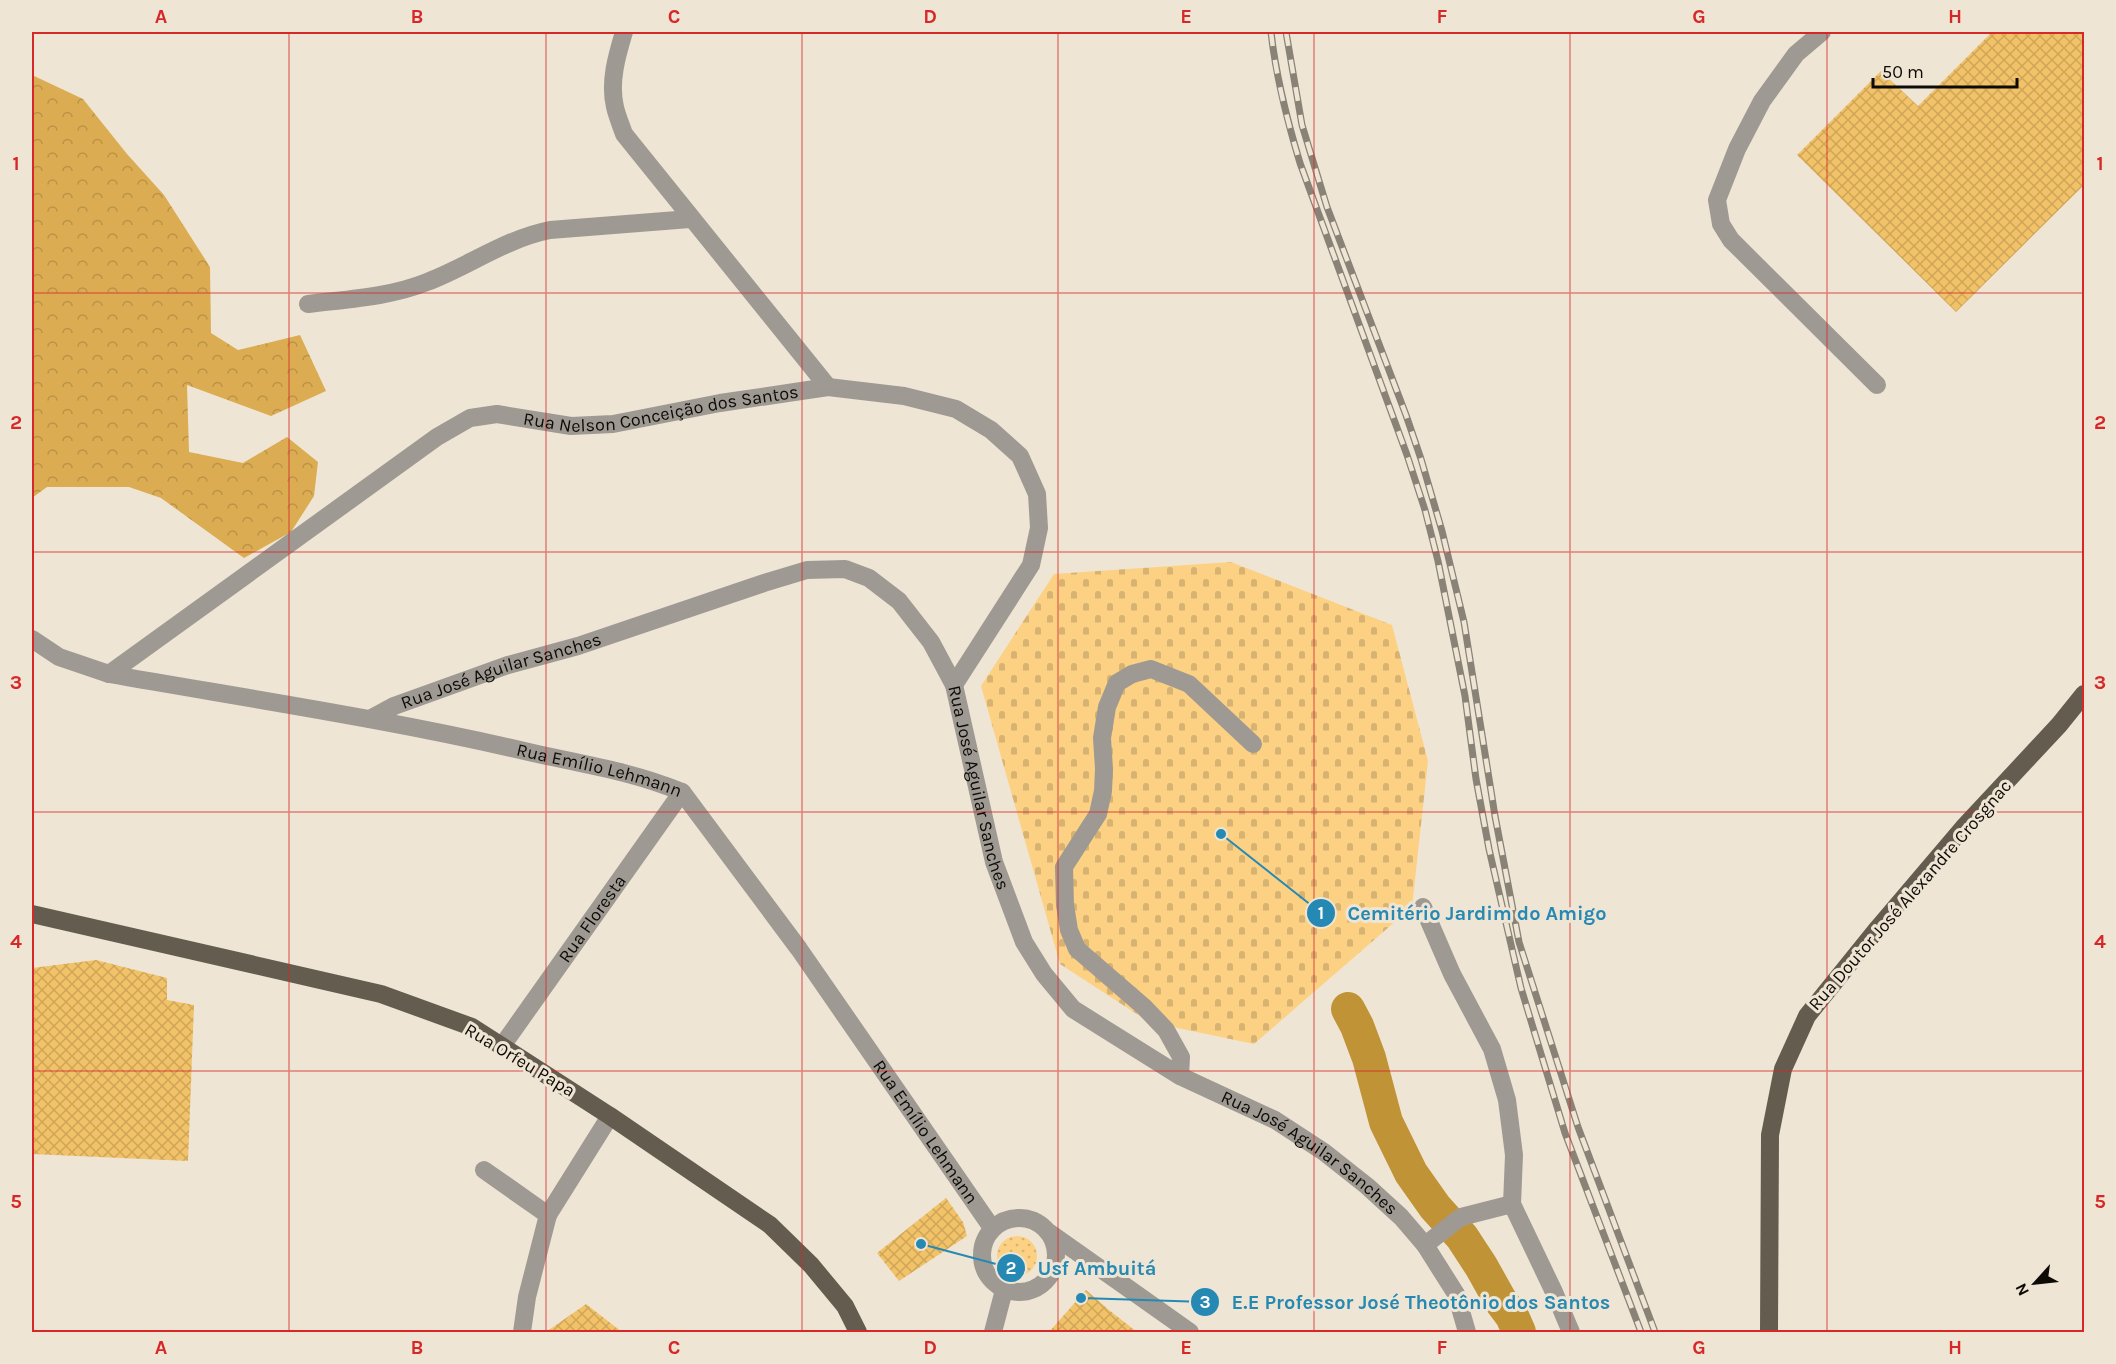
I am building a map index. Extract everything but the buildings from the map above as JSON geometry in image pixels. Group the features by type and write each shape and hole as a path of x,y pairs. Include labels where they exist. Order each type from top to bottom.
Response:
{"main road":[{"name":"Rua Doutor José Alexandre Crosgnac","path":"1769,1332 1770,1135 1783,1069 1807,1016 1963,828 2085,694"},
{"name":"Rua Orfeu Papa","path":"32,914 381,994 472,1027 610,1116 770,1225 812,1265 845,1306 858,1332"}],"street":[{"path":"624,32 616,56 613,86 614,106 624,134 690,219 828,387"},
{"path":"1822,32 1796,54 1762,101 1737,148 1717,200 1721,224 1731,240 1876,385"},
{"path":"308,303 378,296 425,283 529,234 550,230 690,219"},
{"name":"Rua Nelson Conceição dos Santos","path":"109,675 437,437 470,418 497,414 572,426 613,424 720,403 828,387 904,396 956,410 991,430 1020,456 1037,494 1039,528 1031,565 954,685"},
{"name":"Rua José Aguilar Sanches","path":"370,719 394,706 508,665 578,646 764,582 807,570 844,569 869,578 899,601 931,642 954,685 994,862 1024,942 1044,974 1073,1009 1180,1076 1275,1120 1324,1152 1367,1186 1401,1217 1425,1245 1456,1294 1467,1332"},
{"name":"Rua Emílio Lehmann","path":"32,639 59,657 109,675 442,732 609,769 660,783 682,792 799,949 992,1228"},
{"path":"1180,1076 1181,1057 1166,1030 1144,1007 1077,949 1069,930 1065,904 1064,867 1098,814 1104,780 1102,738 1107,707 1117,683 1132,674 1151,669 1189,684 1253,744"},
{"name":"Rua Floresta","path":"502,1046 682,792"},
{"path":"1423,907 1452,974 1492,1049 1507,1101 1514,1155 1512,1204 1571,1332"},
{"path":"522,1332 527,1297 548,1215 610,1116"},
{"path":"484,1170 548,1215"},
{"path":"1425,1245 1461,1217 1512,1204"},
{"path":"1016,1218 1029,1219 1041,1224 1048,1232 1055,1245 1056,1259 1053,1271 1046,1282 1022,1293 1004,1290 990,1280 981,1259 982,1248 992,1228 1004,1221 1016,1218"},
{"path":"1048,1232 1190,1332"},
{"path":"1056,1259 1080,1255"},
{"path":"993,1332 1004,1290"}],"green space":[{"path":"32,75 83,99 127,154 164,195 210,267 211,333 238,350 300,335 326,391 271,416 187,385 189,452 243,463 287,437 318,462 314,496 291,532 244,558 161,498 129,487 47,487 32,498"},
{"path":"1231,562 1392,625 1428,761 1412,907 1254,1044 1149,1022 1060,964 981,686 1054,574"},
{"path":"1017,1236 1025,1237 1031,1242 1036,1248 1036,1264 1031,1270 1025,1275 1017,1276 1009,1275 1003,1270 998,1264 997,1256 998,1248 1003,1242 1009,1237"}],"waterway":[{"path":"1348,1009 1369,1058 1386,1122 1411,1173 1435,1207 1462,1237 1512,1316 1519,1332"}],"railway":[{"path":"1271,32 1283,98 1300,163 1425,510 1438,561 1465,696 1476,779 1489,849 1521,988 1565,1133 1641,1332"},
{"path":"1286,32 1302,125 1327,207 1406,415 1442,531 1464,622 1495,816 1519,942 1578,1127 1655,1332"}],"place":[{"name":"Cemitério Jardim do Amigo","path":"1221,834"},
{"name":"Usf Ambuitá","path":"921,1244"},
{"name":"E.E Professor José Theotônio dos Santos","path":"1081,1298"}]}
